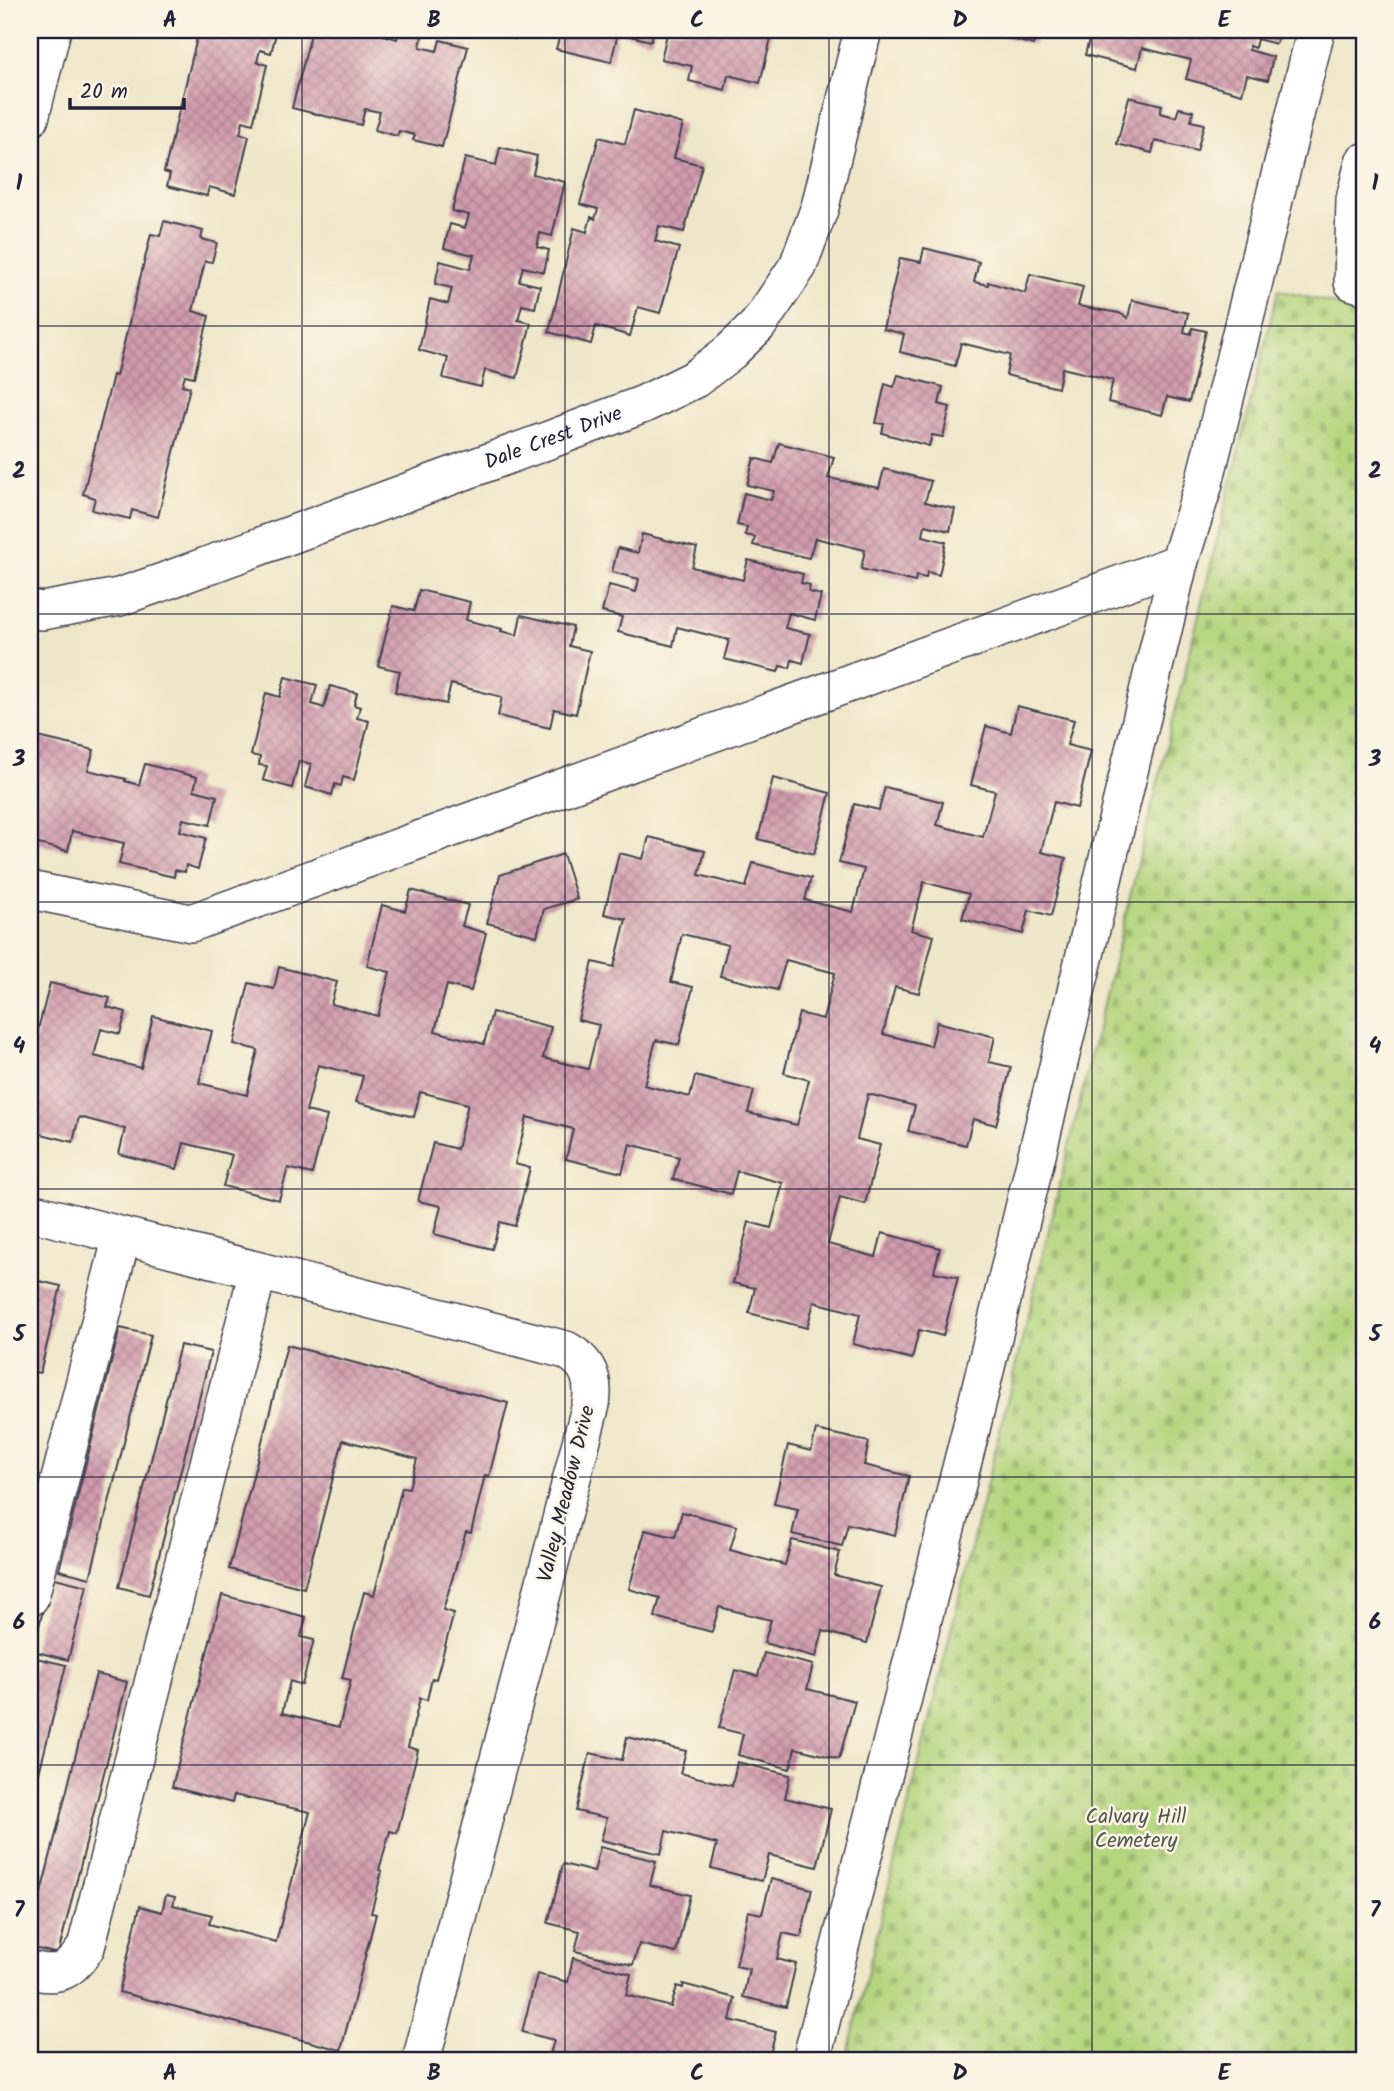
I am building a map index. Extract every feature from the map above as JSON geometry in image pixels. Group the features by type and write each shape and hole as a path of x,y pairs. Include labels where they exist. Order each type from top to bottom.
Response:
{"street":[{"name":"Dale Crest Drive","path":"30,610 42,611 119,597 549,440 644,404 695,379 758,326 798,266 820,207 863,30"},
{"path":"811,2061 974,1416 1179,563 1203,487 1316,30"},
{"path":"30,118 49,31"},
{"path":"1364,162 1355,199 1353,282 1364,285"},
{"path":"30,890 191,923 1179,563"},
{"name":"Valley Meadow Drive","path":"30,1212 566,1350 577,1356 592,1378 591,1404 421,2061"},
{"path":"30,1597 122,1236"},
{"path":"30,1970 51,1975 74,1964 86,1947 258,1271"}],"green space":[{"name":"Calvary Hill Cemetery","path":"1278,290 1364,311 1364,2061 846,2061"}],"building":[{"path":"199,30 277,30 271,53 260,50 257,62 267,65 253,124 243,121 240,134 249,136 235,194 209,187 207,196 167,186 170,174 164,172"},
{"path":"312,30 382,30 383,35 397,39 399,30 422,36 420,47 437,51 440,40 468,47 442,147 413,140 415,135 399,131 397,136 375,130 380,112 365,109 361,125 292,108"},
{"path":"483,30 518,30 515,39"},
{"path":"654,30 651,41 618,33 611,62 556,49 560,35 543,31"},
{"path":"668,30 773,30 760,83 728,75 725,90 689,81 692,66 661,59"},
{"path":"980,30 1037,30 1033,45"},
{"path":"1071,30 1280,30 1276,44 1257,39 1255,48 1249,46 1249,50 1273,57 1268,80 1247,75 1242,94 1186,79 1191,60 1142,48 1137,68 1085,55 1090,36"},
{"path":"1129,97 1162,105 1160,113 1176,117 1179,108 1193,111 1191,121 1204,124 1197,151 1155,141 1152,153 1117,144"},
{"path":"634,110 683,124 674,158 702,165 684,232 659,226 655,241 679,248 660,313 638,307 630,336 596,326 591,344 549,332 574,228 587,232 591,217 595,219 598,209 580,204 599,137 625,144"},
{"path":"500,147 537,156 533,174 565,182 552,236 540,233 537,247 549,250 544,272 523,267 519,281 540,286 535,308 522,305 518,320 531,323 517,378 485,370 481,387 443,378 448,358 419,350 430,299 448,304 452,288 435,284 440,261 470,269 474,255 444,248 450,224 465,228 469,215 452,211 465,158 496,165"},
{"path":"164,221 203,231 201,239 217,243 212,262 205,261 193,311 209,316 194,377 185,375 182,385 190,387 158,517 132,510 130,519 92,510 95,498 83,494 151,234 160,236"},
{"path":"924,248 979,262 974,282 988,285 988,282 1025,293 1030,274 1083,287 1078,306 1119,313 1128,318 1132,300 1188,313 1184,332 1191,334 1192,328 1206,331 1189,402 1167,397 1162,415 1108,402 1113,380 1062,368 1058,388 1006,375 1010,355 961,343 955,366 900,352 904,334 883,329 900,258 921,262"},
{"path":"898,375 943,387 939,404 950,407 943,437 932,435 929,446 882,433 884,424 876,423 885,384 894,387"},
{"path":"779,443 834,457 828,478 879,488 884,469 931,481 925,502 955,509 950,531 925,525 923,536 946,542 939,575 927,572 926,578 916,576 915,582 861,569 865,550 815,538 809,558 753,545 755,537 745,535 747,527 737,525 744,493 771,500 774,491 747,485 754,458 773,463"},
{"path":"642,534 697,548 692,567 743,580 748,560 803,574 801,583 810,585 809,592 821,595 815,620 789,613 785,628 810,634 803,663 792,660 790,668 780,666 778,672 724,659 729,640 677,627 673,646 618,632 622,617 602,612 609,585 636,592 639,579 612,572 618,548 638,553"},
{"path":"419,590 470,602 466,620 517,635 521,615 573,627 569,646 590,651 576,714 554,709 550,728 498,716 502,697 451,684 446,704 395,692 400,671 378,666 393,606 414,611"},
{"path":"285,677 317,685 312,704 324,708 330,686 357,693 354,705 360,707 357,718 369,721 354,780 343,777 341,786 335,784 332,795 305,787 311,764 299,761 292,788 263,780 267,766 259,765 260,757 251,755 266,693 280,697"},
{"path":"1017,706 1074,720 1067,745 1091,751 1077,808 1054,802 1041,852 1066,858 1051,916 1029,910 1023,934 962,919 969,894 924,882 911,930 934,936 919,993 895,987 883,1034 931,1046 937,1022 995,1037 989,1062 1011,1067 996,1125 973,1119 966,1145 908,1131 915,1106 868,1094 857,1139 880,1145 865,1204 840,1197 828,1244 876,1257 882,1233 940,1248 934,1272 958,1277 943,1336 919,1330 912,1359 853,1344 860,1314 814,1302 807,1328 749,1313 755,1288 733,1283 749,1222 771,1228 783,1183 737,1171 731,1194 673,1179 679,1157 630,1144 622,1173 566,1159 573,1129 527,1117 515,1164 530,1168 515,1226 500,1222 492,1249 434,1234 441,1206 418,1201 433,1143 457,1149 468,1104 420,1092 414,1117 356,1102 363,1076 318,1065 306,1111 327,1116 312,1174 288,1168 279,1200 223,1186 232,1155 184,1143 177,1169 119,1154 125,1129 79,1117 73,1142 30,1131 30,1040 35,1041 50,983 110,998 107,1007 126,1012 120,1034 101,1029 94,1056 141,1068 153,1016 212,1031 199,1083 247,1095 258,1050 234,1044 249,983 274,989 279,967 337,982 331,1004 378,1016 390,972 367,966 382,905 405,911 411,890 468,905 462,926 486,933 471,991 447,985 435,1031 484,1044 492,1012 551,1027 543,1058 588,1069 599,1025 578,1020 593,962 614,967 626,919 604,914 619,853 643,859 649,837 705,851 699,875 746,887 753,863 811,878 805,900 853,912 864,869 839,863 854,804 879,810 885,787 943,802 937,825 983,837 995,791 971,785 986,726 1011,733","holes":["682,934 728,945 720,976 777,990 786,960 835,973 823,1019 799,1013 784,1073 809,1080 797,1125 748,1113 754,1091 695,1076 690,1097 644,1085 656,1040 679,1045 693,987 671,982"]},
{"path":"38,737 94,750 88,770 139,785 145,764 197,777 194,790 217,796 210,825 183,819 180,831 206,838 198,869 186,865 185,872 175,870 174,877 119,864 124,843 72,831 68,851 30,842 30,748 36,749"},
{"path":"773,778 830,793 814,854 758,839"},
{"path":"563,854 577,899 544,909 537,936 487,923 500,875"},
{"path":"30,1279 61,1286 40,1373 30,1371"},
{"path":"120,1328 151,1335 90,1578 59,1570"},
{"path":"180,1345 211,1352 149,1595 119,1587"},
{"path":"287,1345 508,1403 489,1476 485,1475 471,1533 466,1532 443,1610 454,1613 436,1679 432,1678 427,1700 420,1698 408,1747 418,1750 397,1833 390,1831 379,1870 382,1871 371,1913 376,1914 341,2050 119,1992 140,1906 162,1912 166,1895 175,1897 173,1905 212,1915 209,1924 276,1942 310,1812 234,1795 232,1803 172,1787 222,1595 306,1617 301,1637 314,1640 302,1685 290,1681 282,1713 339,1727 351,1680 342,1678 364,1592 374,1595 402,1487 409,1488 417,1459 343,1440 304,1588 229,1569"},
{"path":"816,1430 869,1442 864,1465 909,1476 895,1535 848,1524 842,1546 792,1534 798,1509 774,1504 788,1445 811,1451"},
{"path":"682,1512 737,1526 730,1550 785,1565 792,1540 840,1552 834,1575 881,1587 867,1643 823,1631 816,1657 764,1643 771,1620 719,1607 712,1632 655,1617 660,1598 629,1589 645,1530 675,1537"},
{"path":"51,1577 87,1586 68,1660 33,1651"},
{"path":"764,1653 813,1665 807,1689 855,1701 839,1759 795,1748 790,1769 738,1755 743,1734 719,1728 735,1670 758,1676"},
{"path":"36,1658 66,1665 31,1805 30,1681"},
{"path":"96,1674 127,1682 58,1954 30,1947 30,1937"},
{"path":"627,1737 686,1751 680,1773 732,1786 737,1762 790,1775 785,1798 831,1809 817,1867 769,1855 762,1881 711,1868 717,1844 666,1831 661,1854 601,1840 607,1818 576,1811 590,1753 622,1760"},
{"path":"600,1847 656,1861 650,1885 690,1895 676,1953 639,1944 633,1965 575,1951 580,1931 548,1923 563,1864 594,1872"},
{"path":"771,1879 812,1889 801,1937 783,1933 777,1959 796,1964 786,2007 743,1997 749,1969 736,1966 748,1911 762,1914"},
{"path":"573,1958 631,1974 626,1995 671,2007 677,1986 683,1988 683,1984 735,1998 730,2020 776,2032 768,2061 639,2061 612,2054 610,2061 548,2061 554,2040 522,2032 537,1974 568,1982"}]}
